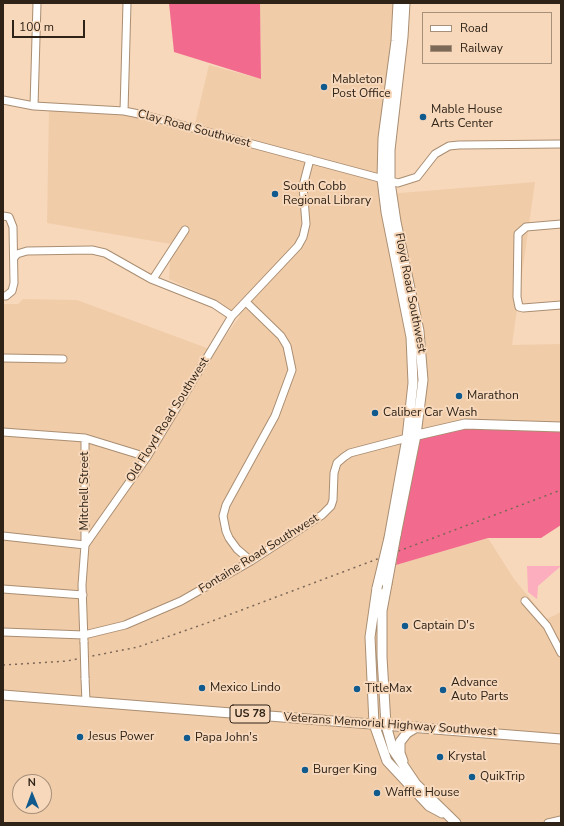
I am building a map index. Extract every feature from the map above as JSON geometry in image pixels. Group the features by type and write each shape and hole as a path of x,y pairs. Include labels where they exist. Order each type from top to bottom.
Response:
{"main road":[{"name":"Floyd Road Southwest","path":"398,3 396,41 383,138 386,180 419,331 422,353 423,380 393,536 382,611 382,645 386,725 393,750 406,772"},
{"name":"Floyd Road Southwest","path":"386,180 401,57 405,3"},
{"name":"Fontaine Road Southwest","path":"412,437 464,424 561,427"},
{"name":"Floyd Road Southwest","path":"393,536 377,588 370,637 374,724 387,761 429,806 453,820"},
{"name":"Veterans Memorial Highway Southwest","path":"3,695 561,738"},
{"path":"417,727 407,733 400,742 400,753 406,772 453,820"}],"street":[{"path":"34,106 37,3"},
{"path":"124,111 127,3"},
{"name":"Clay Road Southwest","path":"3,100 34,106 124,111 192,127 386,180 403,183 417,178 435,154 449,146 561,144"},
{"name":"Old Floyd Road Southwest","path":"85,545 147,457 232,316 298,246 303,237 306,224 303,186 310,159"},
{"path":"3,216 8,217 12,221 14,243 14,283 12,291 6,296 3,296"},
{"path":"561,224 526,227 518,234 517,302 519,307 523,308 561,305"},
{"path":"153,279 185,230"},
{"path":"14,243 17,248 27,251"},
{"path":"14,258 18,254 27,251 92,250 105,254 153,279 204,299 232,316"},
{"path":"246,302 281,336 287,346 292,370 275,416 237,485 223,516 229,538 237,549 251,561"},
{"path":"3,358 63,360"},
{"path":"3,432 85,438 147,457"},
{"name":"Fontaine Road Southwest","path":"3,632 84,639 125,625 181,601 251,561 328,510 333,500 336,468 344,457 350,453 412,437"},
{"name":"Mitchell Street","path":"85,438 85,545"},
{"path":"3,536 85,545 83,595 86,702"},
{"path":"3,589 83,595"},
{"path":"525,601 547,626 561,654"},
{"path":"548,823 561,820"}],"shaded area":[{"path":"169,3 260,3 261,79 174,52"},
{"path":"260,3 403,3 388,194 535,182 512,345 561,344 561,427 396,565 488,538 514,579 547,619 561,612 561,816 554,817 548,823 3,823 3,304 18,304 23,299 77,300 215,351 240,316 208,297 169,279 171,244 47,223 49,110 124,107 156,123 194,128 209,65 261,79"},
{"path":"514,425 561,427 561,525 541,538 488,538 396,565 415,437 434,430"},
{"path":"527,566 561,566 538,586 537,599 528,592"}],"railway":[{"path":"3,665 67,661 138,647 207,623 561,490"}],"place":[{"name":"Mableton Post Office","path":"324,87"},
{"name":"Mable House Arts Center","path":"423,117"},
{"name":"South Cobb Regional Library","path":"275,194"},
{"name":"Marathon","path":"459,396"},
{"name":"Caliber Car Wash","path":"375,413"},
{"name":"Captain D's","path":"405,626"},
{"name":"Mexico Lindo","path":"202,688"},
{"name":"TitleMax","path":"357,689"},
{"name":"Advance Auto Parts","path":"443,690"},
{"name":"Jesus Power","path":"80,737"},
{"name":"Papa John's","path":"187,738"},
{"name":"Krystal","path":"440,757"},
{"name":"Burger King","path":"305,770"},
{"name":"QuikTrip","path":"472,777"},
{"name":"Waffle House","path":"377,793"}]}
